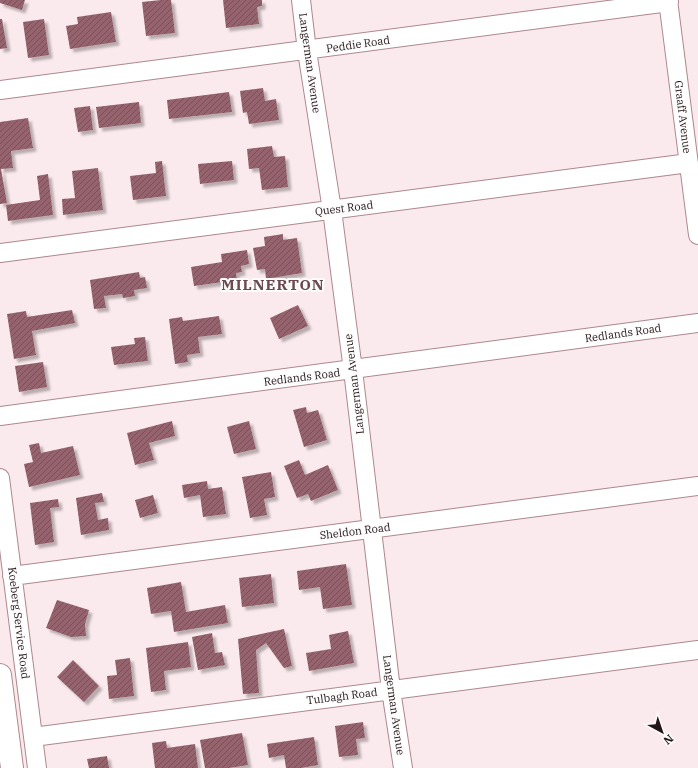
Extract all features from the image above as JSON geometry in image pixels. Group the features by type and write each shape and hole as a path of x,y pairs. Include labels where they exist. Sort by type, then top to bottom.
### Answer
{"main road":[{"path":"0,675 12,768"}],"street":[{"name":"Langerman Avenue","path":"301,0 307,51 332,210 353,370 391,690 403,768"},
{"name":"Peddie Road","path":"0,90 307,51 668,1"},
{"name":"Graaff Avenue","path":"668,1 698,235"},
{"name":"Quest Road","path":"0,253 689,163"},
{"name":"Redlands Road","path":"0,416 698,323"},
{"name":"Koeberg Service Road","path":"0,478 38,768"},
{"name":"Sheldon Road","path":"12,576 698,486"},
{"name":"Tulbagh Road","path":"33,736 698,650"}],"building":[{"path":"0,0 25,0 22,10 0,3"},
{"path":"171,0 175,33 146,36 142,2"},
{"path":"223,0 262,0 262,6 257,7 259,24 226,28"},
{"path":"111,12 116,42 70,49 66,26 78,24 77,17"},
{"path":"0,19 2,19 7,48 0,49"},
{"path":"44,19 49,55 28,58 23,22"},
{"path":"263,88 265,101 276,99 279,120 249,124 247,112 243,113 240,91"},
{"path":"229,92 232,112 169,119 167,100"},
{"path":"139,102 141,123 99,128 96,107"},
{"path":"90,106 93,130 78,132 74,108"},
{"path":"28,118 33,148 11,151 13,168 1,169 7,203 0,204 0,122"},
{"path":"272,146 274,157 285,156 288,187 262,190 259,168 249,169 247,149"},
{"path":"162,161 166,196 133,200 130,176 156,173 155,162"},
{"path":"232,161 234,180 200,184 198,164"},
{"path":"98,168 103,210 63,215 62,199 75,198 72,171"},
{"path":"48,174 53,215 8,221 6,205 40,200 37,176"},
{"path":"283,234 283,240 297,238 302,273 266,279 265,269 257,270 253,248 265,246 264,237"},
{"path":"247,250 249,264 241,266 242,272 236,273 237,280 194,286 191,267 222,262 221,254"},
{"path":"139,272 140,278 145,277 147,288 134,290 135,296 123,298 122,294 104,296 106,308 94,309 90,280"},
{"path":"298,305 308,326 279,339 270,318"},
{"path":"72,310 75,323 32,331 36,355 14,359 7,314 26,311 27,317"},
{"path":"219,316 222,334 198,337 200,353 187,355 188,362 175,364 169,319 182,317 183,321"},
{"path":"145,337 148,361 114,365 111,347 135,344 134,338"},
{"path":"43,362 47,387 19,392 15,366"},
{"path":"306,407 307,413 318,410 327,440 304,447 293,410"},
{"path":"172,421 175,436 149,443 154,460 135,465 127,433"},
{"path":"249,421 256,449 234,454 227,427"},
{"path":"39,443 41,453 73,446 80,475 29,487 24,464 33,462 29,445"},
{"path":"299,460 305,475 328,465 338,490 311,501 308,494 297,498 284,466"},
{"path":"271,472 275,497 264,499 267,515 250,518 242,477"},
{"path":"207,481 208,489 222,487 226,514 203,517 200,495 184,498 182,485"},
{"path":"102,493 104,502 95,503 98,520 108,518 109,530 81,535 76,498"},
{"path":"153,495 158,513 140,518 135,500"},
{"path":"58,499 59,507 50,508 54,542 35,545 30,503"},
{"path":"346,564 352,605 323,609 320,587 299,590 297,571"},
{"path":"271,574 274,603 242,607 239,578"},
{"path":"181,582 186,612 225,605 228,623 174,632 171,611 151,614 147,588"},
{"path":"57,600 89,610 85,624 86,636 71,637 46,628"},
{"path":"284,629 292,666 284,668 266,643 256,650 259,693 243,694 238,639"},
{"path":"348,631 354,663 309,671 306,653 331,649 329,635"},
{"path":"212,633 215,653 222,652 225,665 198,670 192,637"},
{"path":"188,642 191,667 164,671 166,690 151,692 146,648"},
{"path":"130,658 134,696 109,699 107,676 117,675 115,660"},
{"path":"73,660 99,686 84,702 57,677"},
{"path":"363,722 365,738 356,739 358,755 339,757 335,726"},
{"path":"242,733 248,765 229,768 205,768 200,740"},
{"path":"314,737 318,765 301,768 286,768 284,755 269,758 267,744"},
{"path":"166,741 167,748 195,744 198,768 155,768 152,743"},
{"path":"107,756 109,768 89,768 87,759"}],"district":[{"name":"MILNERTON","path":"273,285"}]}
